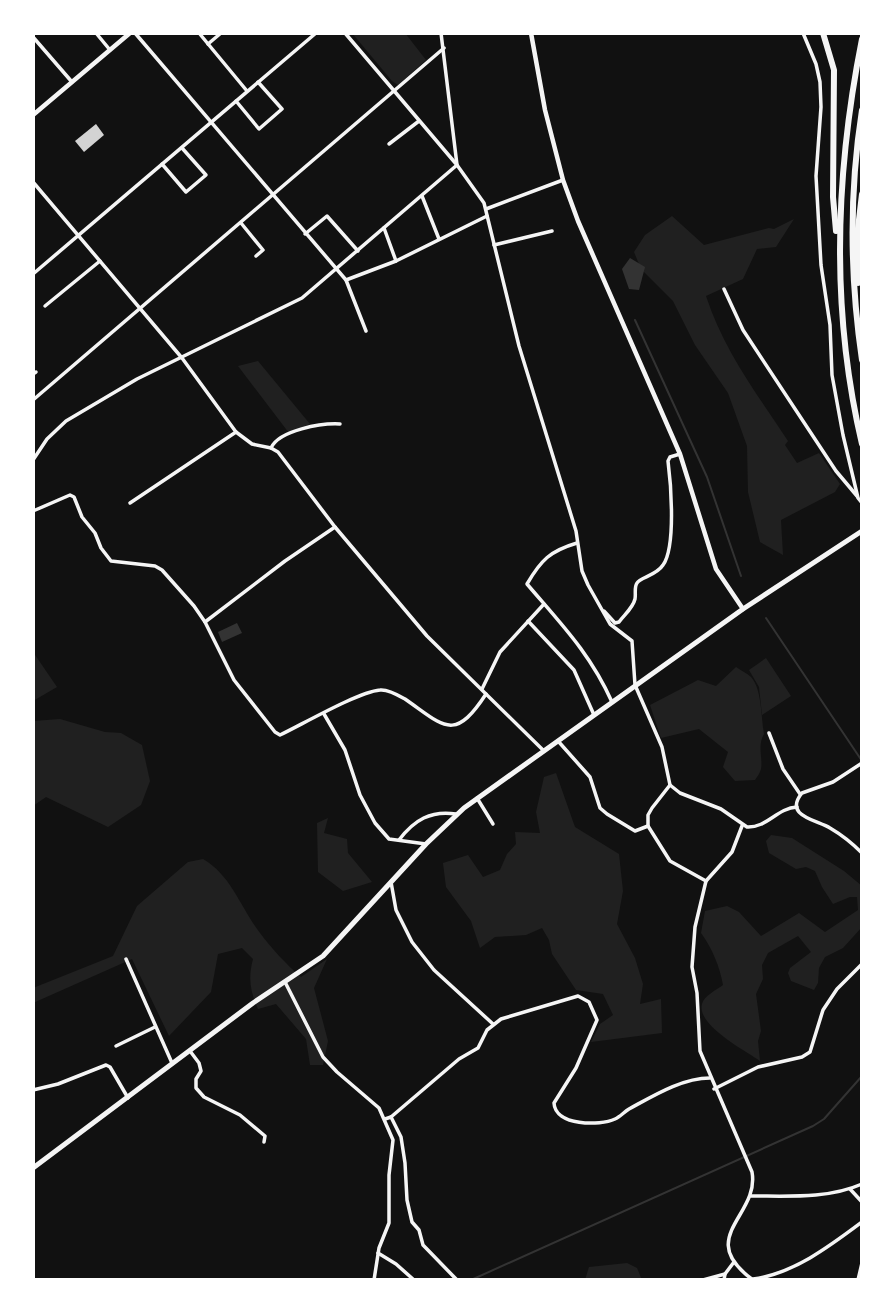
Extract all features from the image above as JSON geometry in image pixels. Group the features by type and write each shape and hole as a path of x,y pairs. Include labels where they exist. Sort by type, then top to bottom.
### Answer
{"highway":[{"path":"823,33 834,70 832,197 844,351 862,444"},
{"path":"838,264 845,132 862,39"},
{"path":"862,110 854,185 852,247 862,360"},
{"path":"860,350 858,260 862,194"}],"main road":[{"path":"33,1168 253,1003 323,956 456,814 743,609 862,531"}],"street":[{"path":"96,33 110,50"},
{"path":"33,115 130,33"},
{"path":"135,33 346,280 366,331"},
{"path":"199,33 247,92"},
{"path":"208,44 221,33"},
{"path":"33,274 316,33"},
{"path":"345,33 457,165 479,193 486,209 519,346 576,531 578,558 585,578 610,624 632,641 635,685 662,747 670,785 680,793 721,809 742,825 758,826 784,809 796,807"},
{"path":"442,33 457,165"},
{"path":"531,33 545,110 563,180 605,287 680,454 716,569 743,609"},
{"path":"803,33 820,82 816,176 818,224 835,396 858,498"},
{"path":"33,37 72,82"},
{"path":"33,400 444,48"},
{"path":"236,101 259,128 282,109 258,82"},
{"path":"389,144 419,121"},
{"path":"162,164 186,192 206,175 181,148"},
{"path":"33,460 47,439 66,421 137,379 302,298 457,165"},
{"path":"486,209 563,180"},
{"path":"33,182 182,358 236,432 252,444 278,452 335,527 427,636 544,751"},
{"path":"422,195 439,239"},
{"path":"305,234 327,216 358,251"},
{"path":"346,280 396,261 487,216"},
{"path":"241,223 263,250 256,256"},
{"path":"384,228 396,261"},
{"path":"494,245 552,231"},
{"path":"45,306 100,261"},
{"path":"824,278 830,277"},
{"path":"724,289 743,330 836,471 862,503"},
{"path":"271,448 274,442 306,427 326,423 340,424"},
{"path":"130,503 236,432"},
{"path":"600,607 615,623 619,622 635,601 636,584 639,580 654,575 666,562 672,492 668,461 670,457 680,454"},
{"path":"33,510 69,495 74,497 82,517 111,561 155,566 162,570 205,622 229,671 275,732 281,735 379,690 401,697 438,723 459,725 468,719 486,694"},
{"path":"205,622 335,527"},
{"path":"577,542 544,558 527,584 581,645 596,668 612,702"},
{"path":"482,690 500,652 544,604"},
{"path":"528,621 574,670 594,715"},
{"path":"324,714 345,750 360,795 389,839 426,844"},
{"path":"769,733 783,769 800,794"},
{"path":"558,741 590,777 596,789 597,803 607,814 635,831 648,826"},
{"path":"800,794 833,782 862,763"},
{"path":"670,785 648,815 648,826 670,861 705,881"},
{"path":"796,807 800,794"},
{"path":"477,799 493,824"},
{"path":"796,807 805,818 828,827 862,853"},
{"path":"399,840 420,818 441,812 456,814"},
{"path":"742,825 732,852 705,881 695,927 692,967 697,993 700,1051 752,1172 754,1186 729,1235 734,1262 753,1280 772,1277 830,1245 862,1222"},
{"path":"391,882 400,921 412,942 434,970 493,1024"},
{"path":"126,959 173,1065"},
{"path":"715,1089 758,1067 802,1057 810,1052 824,1010 837,989 862,964"},
{"path":"285,982 323,1057 379,1108 393,1140 389,1175 389,1223 378,1253 374,1280"},
{"path":"385,1119 391,1117 459,1059 478,1048 493,1024 506,1017 578,996 589,1002 597,1020 576,1068 554,1103 556,1111 572,1121 581,1123 614,1120 659,1093 701,1078 710,1078"},
{"path":"116,1046 155,1027"},
{"path":"190,1051 199,1063 201,1071 195,1088 204,1097 240,1115 265,1136 264,1142"},
{"path":"33,1090 58,1084 106,1065 110,1067 128,1098"},
{"path":"391,1117 401,1137 407,1200 412,1222 419,1230 423,1245 457,1280"},
{"path":"751,1196 825,1194 862,1184"},
{"path":"850,1189 862,1202"},
{"path":"378,1253 414,1280"},
{"path":"703,1280 724,1274 734,1262"},
{"path":"858,1280 862,1263"},
{"path":"724,1274 724,1280"}],"shaded area":[{"path":"352,33 405,33 426,60 398,85"},
{"path":"672,216 704,245 774,229 794,219 776,247 757,249 743,279 706,296 732,354 788,441 785,445 797,463 819,453 840,484 835,492 781,520 783,555 760,542 748,492 747,446 728,393 695,345 673,301 641,269 634,252 645,235"},
{"path":"630,258 645,267 639,290 629,289 622,269"},
{"path":"258,361 310,424 289,433 238,366"},
{"path":"237,623 242,633 222,642 218,632"},
{"path":"33,652 57,687 33,701"},
{"path":"766,658 791,696 762,715 759,687 749,670"},
{"path":"736,667 755,682 760,704 764,734 761,743 761,769 755,780 735,781 723,767 728,752 699,729 661,738 650,705 698,680 716,686"},
{"path":"60,719 105,732 121,733 142,745 150,781 141,805 108,827 46,797 33,806 33,721"},
{"path":"556,773 575,827 619,854 623,891 617,924 635,958 643,984 640,1004 661,999 662,1033 591,1042 600,1024 613,1015 603,994 576,990 552,954 549,940 542,928 526,935 495,937 480,948 471,921 446,887 443,863 468,855 483,877 500,870 507,854 516,844 515,832 540,833 536,812 544,777"},
{"path":"328,818 324,833 347,839 348,853 372,882 343,891 318,872 317,823"},
{"path":"771,835 792,838 844,871 862,886 862,927 843,948 825,957 819,968 818,983 814,990 791,981 788,973 790,968 811,952 798,936 768,953 762,965 763,979 756,994 761,1031 758,1041 760,1061 714,1029 702,1012 705,998 723,985 715,958 701,933 705,911 727,906 739,912 761,936 799,913 825,932 858,910 857,897 833,904 815,871 806,867 796,869 769,853 766,841"},
{"path":"203,859 229,883 265,939 301,977 327,959 314,988 328,1041 323,1065 310,1065 306,1039 276,1004 258,1009 251,984 253,959 242,948 218,954 211,992 169,1036 132,959 33,1003 33,988 113,956 137,906 188,862"},
{"path":"627,1263 637,1268 642,1280 585,1280 589,1267"}],"building":[{"path":"96,124 104,135 84,152 75,141"}],"waterway":[{"path":"635,320 707,477 741,576"},
{"path":"766,618 862,761"},
{"path":"471,1280 813,1126 824,1119 862,1076"}]}
